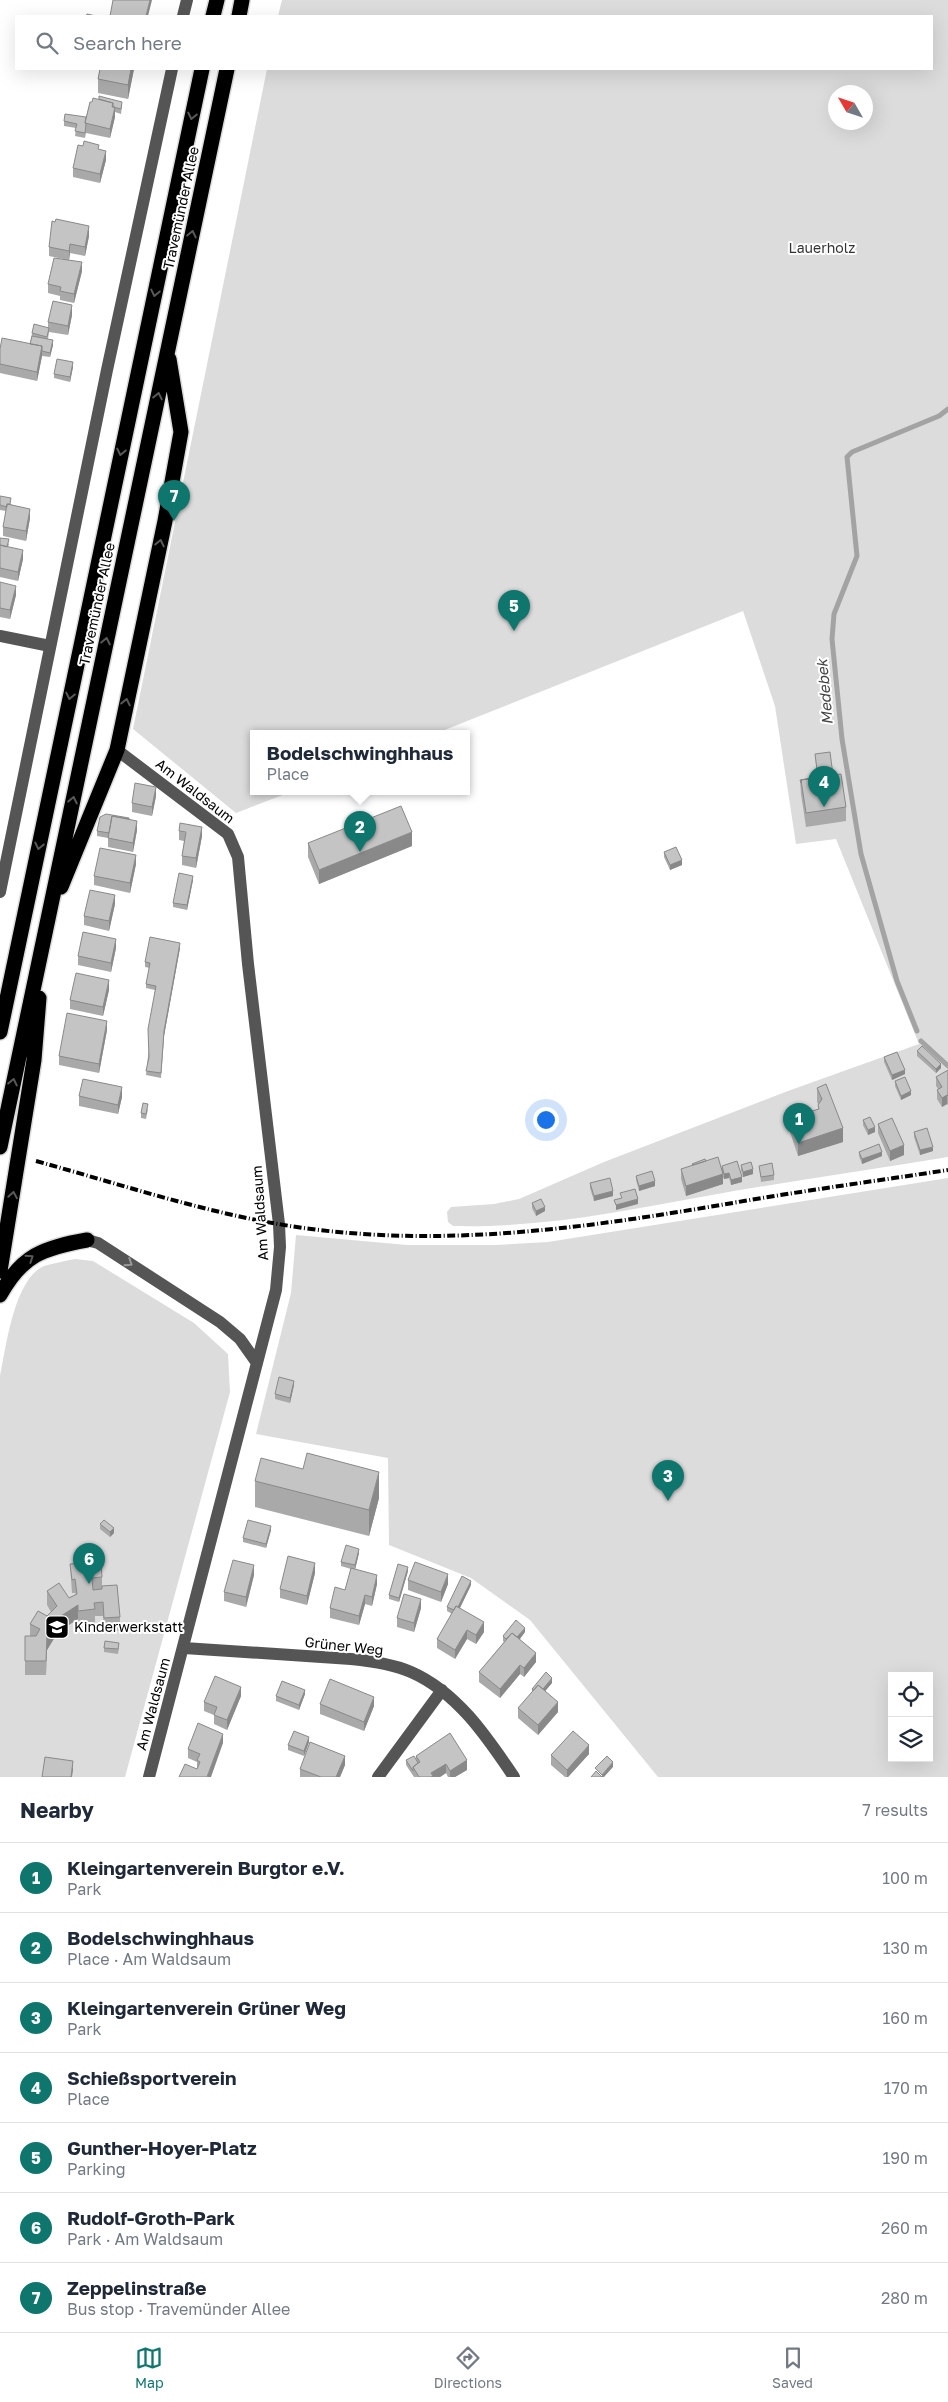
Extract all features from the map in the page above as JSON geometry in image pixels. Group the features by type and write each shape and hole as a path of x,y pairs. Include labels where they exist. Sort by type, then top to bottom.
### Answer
{"highway":[{"path":"214,15 217,0"},
{"path":"238,15 242,0"},
{"name":"Travemünder Allee","path":"0,1032 202,70"},
{"name":"Travemünder Allee","path":"0,1147 227,70"},
{"path":"0,1271 34,1060 45,929 117,750 181,432 168,350"},
{"path":"0,1295 10,1276 32,1255 66,1244 87,1240"}],"street":[{"path":"183,15 187,0"},
{"path":"0,892 172,70"},
{"path":"0,636 50,646"},
{"name":"Am Waldsaum","path":"117,750 228,834 238,857 248,964 268,1126 280,1247 276,1290 149,1777"},
{"path":"87,1240 98,1242 211,1315 240,1339 257,1363"},
{"name":"Grüner Weg","path":"184,1648 378,1662 411,1672 442,1690 473,1721 514,1777"},
{"path":"378,1777 442,1690"}],"green space":[{"name":"Lauerholz","path":"282,0 948,0 948,1157 583,1217 487,1226 453,1226 448,1222 447,1212 451,1207 494,1204 519,1199 604,1162 788,1091 919,1044 836,839 796,844 775,706 743,611 445,730 250,730 250,795 283,795 236,813 133,729 267,70 933,70 933,15 278,15"},
{"path":"948,1178 948,1777 658,1777 530,1620 471,1578 389,1545 388,1458 256,1434 291,1293 296,1235 407,1245 496,1245 548,1242"},
{"path":"75,1259 93,1261 194,1323 228,1354 230,1392 125,1777 0,1777 0,1376 13,1315 25,1285 34,1273 44,1266"}],"building":[{"path":"113,0 150,0 146,15 110,15"},
{"path":"100,70 131,70 128,85 98,79"},
{"path":"99,96 122,102 121,109 113,107 113,103 99,99"},
{"path":"93,98 113,103 112,107 115,107 110,129 85,123 90,102 92,102"},
{"path":"65,114 86,117 85,133 75,131 77,124 64,121"},
{"path":"84,141 99,145 98,149 106,151 100,174 73,168 78,145 83,146"},
{"path":"56,219 89,226 85,247 70,244 69,251 49,247 52,221 55,222"},
{"path":"54,258 82,262 74,294 60,291 61,287 48,284"},
{"path":"53,301 72,305 68,326 48,322"},
{"path":"34,324 49,328 47,337 32,333"},
{"path":"32,336 53,340 50,353 42,351 42,346 30,344"},
{"path":"2,338 42,346 37,372 0,364"},
{"path":"57,359 73,362 70,377 54,374"},
{"path":"0,496 11,498 10,504 7,504 7,507 0,505"},
{"path":"7,504 30,509 26,531 3,527"},
{"path":"0,538 9,539 7,547 0,545"},
{"path":"0,545 23,550 18,572 0,568"},
{"path":"0,582 16,586 10,610 0,608"},
{"path":"830,752 833,775 801,780 801,783 800,780 818,777 815,754"},
{"path":"841,774 846,807 806,813 801,780"},
{"path":"135,783 156,787 152,807 132,803"},
{"path":"401,806 412,832 319,870 308,843"},
{"path":"106,814 129,819 112,816 109,833 97,831 100,817"},
{"path":"112,816 137,821 133,843 108,838"},
{"path":"180,823 202,827 196,858 182,856 186,832 179,831"},
{"path":"676,847 682,860 670,865 664,852"},
{"path":"100,848 136,855 130,883 94,876"},
{"path":"179,873 193,876 187,905 173,903"},
{"path":"90,890 115,895 109,921 84,916"},
{"path":"83,932 116,939 111,963 78,956"},
{"path":"150,937 180,943 164,1031 161,1073 146,1071 149,1057 148,1029 156,986 146,984 150,963 145,962"},
{"path":"76,973 109,980 103,1007 70,1000"},
{"path":"67,1013 107,1021 99,1064 59,1056"},
{"path":"922,1046 941,1064 936,1069 917,1051"},
{"path":"897,1052 905,1070 892,1075 884,1057"},
{"path":"948,1070 948,1096 942,1098 937,1090 942,1087 936,1077"},
{"path":"905,1077 911,1091 901,1096 895,1081"},
{"path":"83,1079 122,1087 118,1105 79,1096"},
{"path":"826,1084 843,1128 798,1143 790,1118 819,1109 818,1105 822,1099 817,1088"},
{"path":"143,1103 148,1104 146,1114 141,1113"},
{"path":"870,1117 875,1127 868,1130 863,1120"},
{"path":"892,1118 904,1145 890,1151 878,1124"},
{"path":"927,1128 933,1147 920,1150 914,1132"},
{"path":"879,1144 882,1152 862,1159 859,1152"},
{"path":"718,1157 723,1174 686,1186 681,1169"},
{"path":"705,1159 706,1161 692,1164"},
{"path":"737,1161 742,1177 731,1180 729,1173 724,1174 722,1166"},
{"path":"751,1162 753,1169 743,1172 741,1165"},
{"path":"772,1163 774,1175 761,1177 759,1166"},
{"path":"652,1171 655,1181 639,1186 636,1176"},
{"path":"610,1178 613,1191 594,1196 590,1183"},
{"path":"635,1189 638,1199 616,1205 614,1200 622,1198 620,1193"},
{"path":"541,1199 545,1207 536,1211 532,1203"},
{"path":"279,1377 294,1381 290,1398 275,1394"},
{"path":"307,1453 379,1472 369,1510 255,1481 261,1458 303,1469"},
{"path":"104,1520 114,1528 110,1532 100,1524"},
{"path":"248,1520 271,1526 266,1544 243,1538"},
{"path":"346,1545 359,1549 355,1565 341,1562"},
{"path":"288,1556 315,1563 307,1596 280,1589"},
{"path":"233,1560 254,1565 246,1597 224,1592"},
{"path":"101,1562 102,1577 92,1578 93,1590 102,1589 102,1586 117,1585 120,1617 104,1618 103,1602 94,1603 95,1609 78,1611 78,1605 58,1618 47,1636 46,1661 25,1661 25,1636 36,1636 40,1629 30,1624 38,1611 47,1616 57,1606 47,1591 59,1583 69,1598 77,1594 75,1579 72,1580 70,1564"},
{"path":"415,1562 448,1574 441,1592 408,1580"},
{"path":"398,1564 408,1567 399,1598 389,1595"},
{"path":"351,1568 377,1575 372,1597 365,1595 359,1616 330,1608 335,1587 345,1590"},
{"path":"462,1576 471,1581 458,1607 456,1606 454,1610 447,1607"},
{"path":"404,1594 421,1599 414,1623 397,1618"},
{"path":"456,1606 484,1622 476,1635 467,1630 455,1650 437,1639"},
{"path":"516,1620 525,1628 517,1637 512,1633 506,1639 503,1636"},
{"path":"512,1633 536,1653 524,1668 520,1665 500,1689 479,1672"},
{"path":"105,1641 119,1643 118,1649 104,1648"},
{"path":"546,1672 552,1678 543,1689 538,1685 534,1690 532,1689"},
{"path":"215,1676 241,1687 227,1720 214,1715 217,1707 204,1702"},
{"path":"330,1679 374,1697 364,1722 320,1704"},
{"path":"282,1681 305,1690 299,1705 276,1696"},
{"path":"538,1685 558,1702 538,1725 518,1708"},
{"path":"198,1723 223,1734 207,1777 179,1777 185,1764 197,1769 200,1762 197,1760 200,1754 188,1749"},
{"path":"294,1731 309,1737 304,1751 288,1745"},
{"path":"573,1731 589,1745 567,1770 551,1755"},
{"path":"450,1733 467,1760 450,1771 446,1764 431,1773 433,1776 431,1777 419,1777 413,1767 420,1762 416,1756"},
{"path":"310,1742 345,1756 336,1777 321,1777 300,1769"},
{"path":"414,1756 418,1763 413,1767 413,1771 406,1760"},
{"path":"607,1756 613,1762 602,1775 595,1768"},
{"path":"45,1757 73,1761 71,1777 42,1777"},
{"path":"596,1771 602,1777 591,1777"}],"waterway":[{"name":"Medebek","path":"917,1031 897,981 861,854 842,739 832,639 834,614 857,556 847,457 852,452 939,416 948,409"},
{"name":"Medebek","path":"921,1041 948,1066"}],"railway":[{"path":"36,1161 172,1200 276,1224 367,1234 422,1236 477,1235 586,1225 948,1170"}],"place":[{"name":"Zeppelinstraße","path":"174,521"},
{"name":"Gunther-Hoyer-Platz","path":"514,631"},
{"name":"Schießsportverein","path":"824,807"},
{"name":"Bodelschwinghhaus","path":"360,852"},
{"name":"Kleingartenverein Burgtor e.V.","path":"799,1144"},
{"name":"Kleingartenverein Grüner Weg","path":"668,1501"},
{"name":"Rudolf-Groth-Park","path":"89,1584"},
{"name":"Kinderwerkstatt","path":"57,1627"}]}
